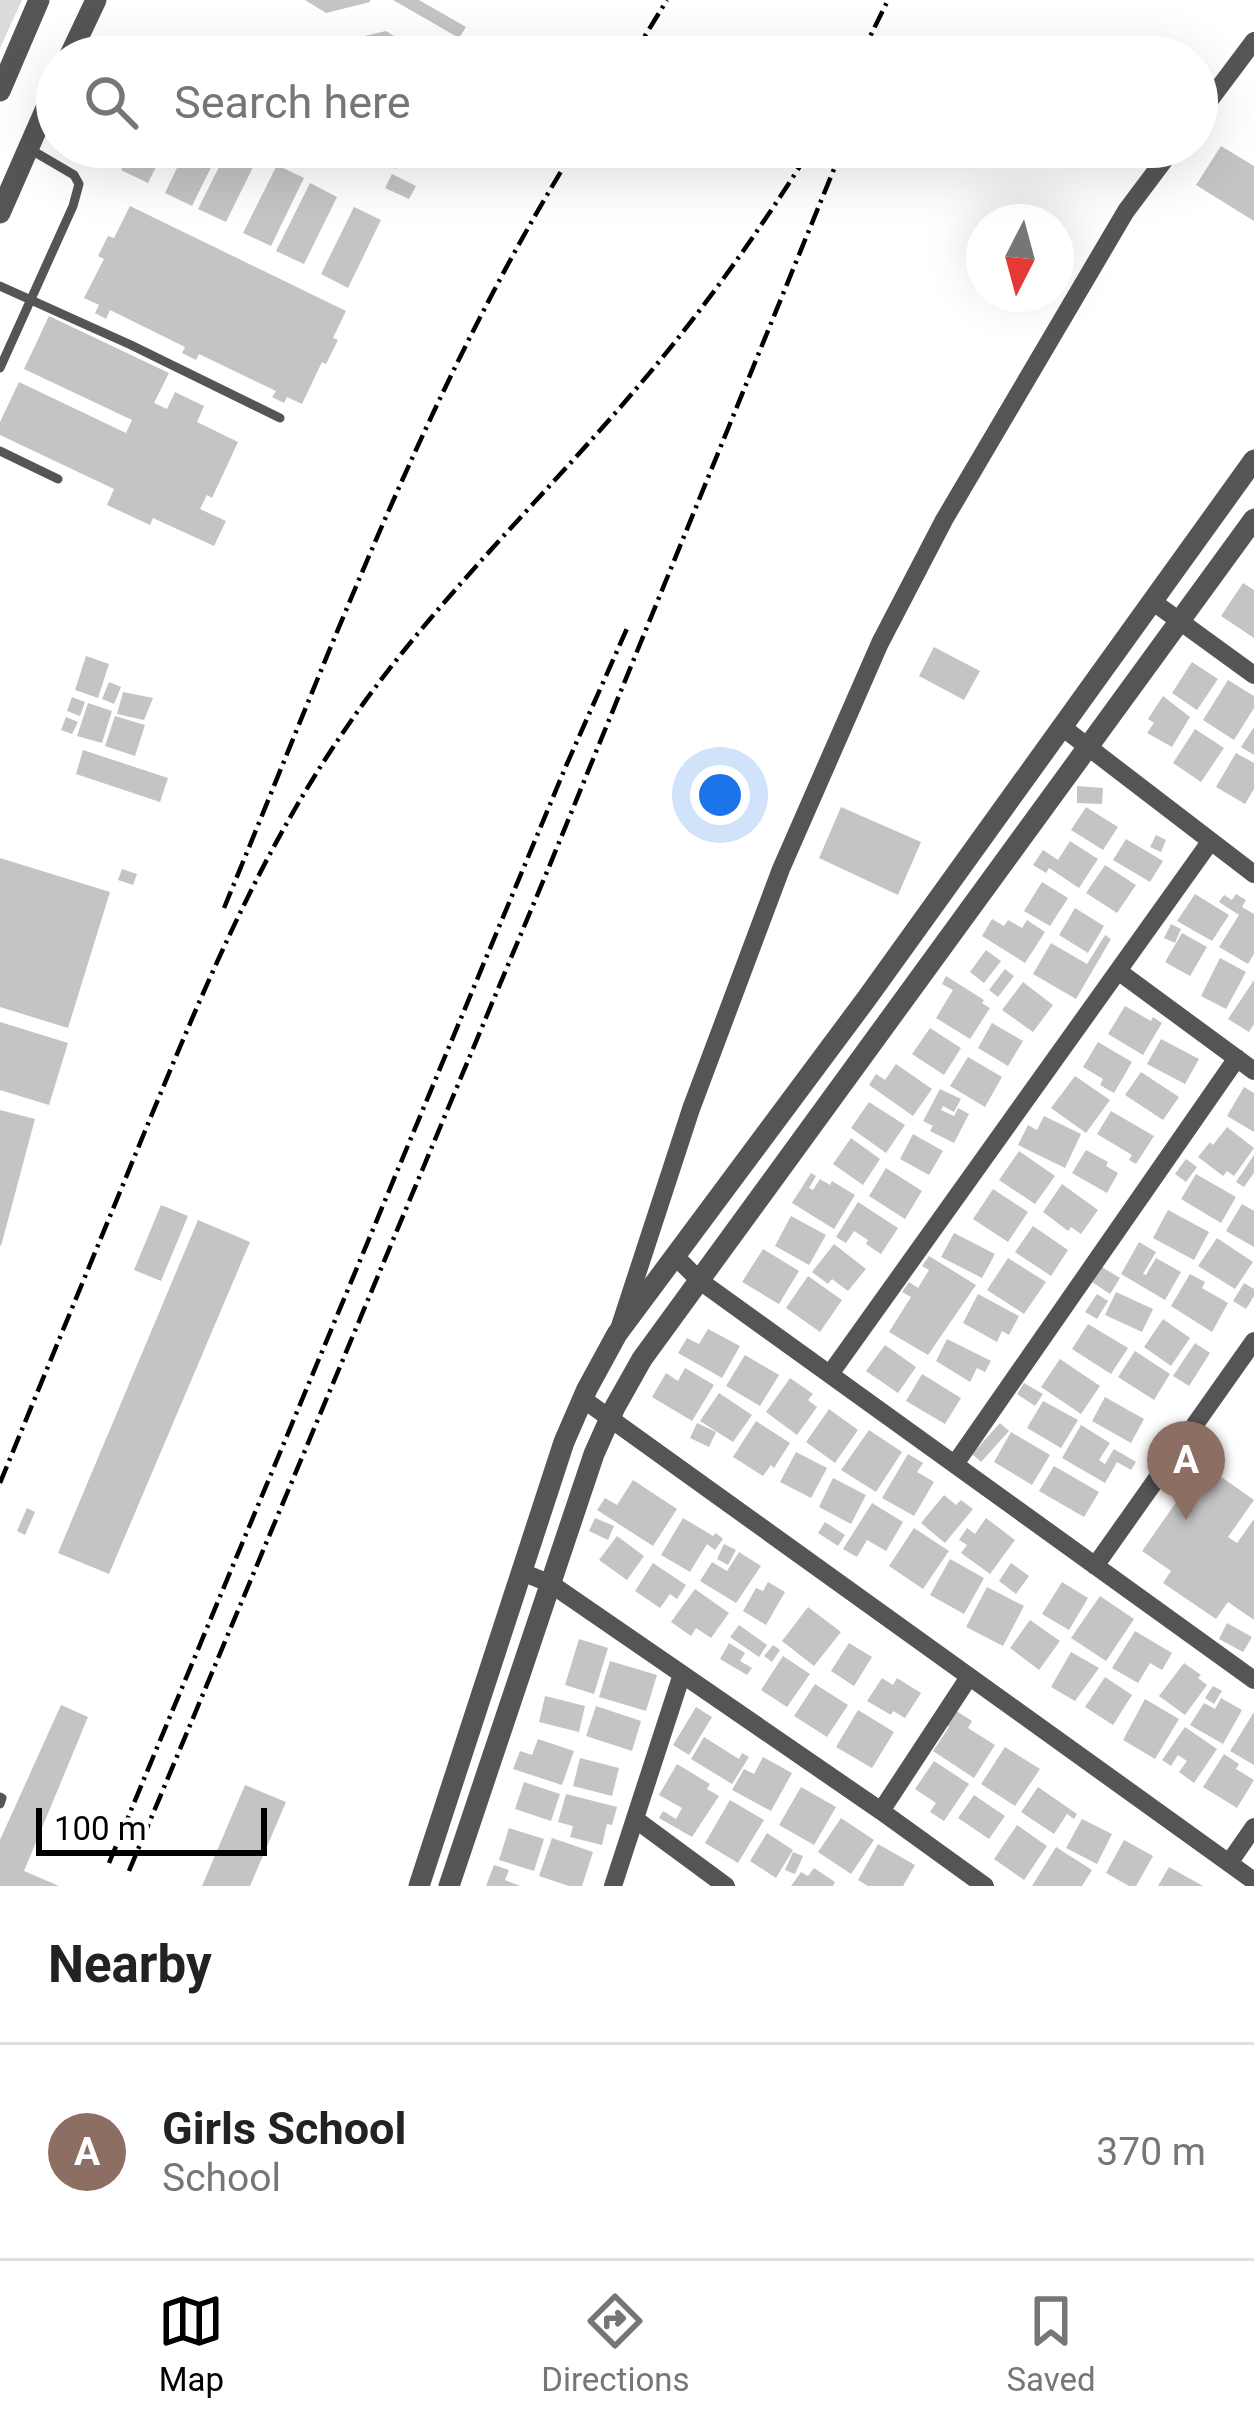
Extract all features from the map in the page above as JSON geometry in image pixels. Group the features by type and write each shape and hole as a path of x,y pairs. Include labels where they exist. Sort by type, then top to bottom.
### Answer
{"street":[{"path":"0,91 39,0"},
{"path":"79,36 96,0"},
{"path":"1218,92 1250,55"},
{"path":"0,213 36,130"},
{"path":"617,1334 691,1109 781,869 880,643 944,520 1126,211 1158,168"},
{"path":"418,1886 564,1442 617,1334 867,998 1254,460"},
{"path":"449,1886 594,1454 642,1359 1254,519"},
{"path":"1153,602 1254,675"},
{"path":"1062,727 1254,874"},
{"path":"830,1374 1210,842"},
{"path":"1118,971 1254,1071"},
{"path":"955,1464 1237,1058"},
{"path":"675,1256 700,1280 1254,1680"},
{"path":"1095,1566 1254,1341"},
{"path":"583,1399 1254,1881"},
{"path":"522,1571 551,1584 985,1886"},
{"path":"613,1886 682,1674"},
{"path":"881,1811 968,1677"},
{"path":"635,1819 726,1886"},
{"path":"1229,1863 1254,1828"}],"lane":[{"path":"28,148 36,153"},
{"path":"0,368 73,206 79,184 62,168"},
{"path":"0,286 280,418"},
{"path":"0,452 58,479"}],"shaded area":[{"path":"0,0 22,0 0,48"}],"building":[{"path":"305,0 370,0 370,2 326,13"},
{"path":"393,0 419,0 466,27 456,36"},
{"path":"1221,146 1254,166 1254,221 1196,185 1207,168 1218,168"},
{"path":"122,168 156,168 148,183"},
{"path":"177,168 211,168 192,206 165,193"},
{"path":"218,168 253,168 226,222 198,209"},
{"path":"276,168 304,178 271,246 243,233"},
{"path":"392,174 416,186 409,199 385,188"},
{"path":"310,183 337,197 304,264 276,251"},
{"path":"130,206 346,311 333,338 338,340 302,404 287,397 284,403 272,397 276,391 199,354 196,360 182,353 185,347 110,310 106,319 95,313 99,305 84,298 104,259 98,256 108,236 114,238"},
{"path":"354,207 381,220 348,288 321,274"},
{"path":"49,316 169,373 154,403 167,409 175,392 204,406 197,422 238,442 212,498 207,495 200,509 226,521 214,546 153,518 150,525 107,505 114,489 0,435 0,422 19,382 126,433 132,420 24,369"},
{"path":"1243,583 1254,590 1254,638 1221,616"},
{"path":"934,647 980,671 964,700 919,676"},
{"path":"86,656 109,664 98,698 75,690"},
{"path":"1192,662 1218,679 1197,710 1172,693"},
{"path":"1228,680 1254,696 1254,708 1234,740 1203,720"},
{"path":"109,682 121,687 114,704 102,699"},
{"path":"123,692 153,698 144,720 117,714"},
{"path":"1163,696 1190,717 1172,747 1147,733 1154,723 1148,719"},
{"path":"72,697 85,702 80,716 67,711"},
{"path":"88,703 112,711 102,743 77,736"},
{"path":"115,716 145,725 135,756 105,746"},
{"path":"66,717 78,722 72,734 61,730"},
{"path":"1254,727 1254,755 1241,747"},
{"path":"1195,729 1224,748 1201,782 1173,763"},
{"path":"83,750 168,778 160,802 76,774"},
{"path":"1236,753 1254,763 1254,789 1245,804 1216,787"},
{"path":"1077,786 1103,788 1102,804 1077,803"},
{"path":"841,807 921,842 898,895 819,858"},
{"path":"1086,807 1118,827 1103,850 1071,830"},
{"path":"1156,835 1166,840 1161,852 1150,847"},
{"path":"1126,839 1163,861 1150,882 1113,860"},
{"path":"1070,841 1098,859 1079,888 1049,868 1046,873 1033,865 1043,850 1058,860"},
{"path":"0,858 110,892 68,1028 0,1007"},
{"path":"1105,865 1136,885 1117,913 1086,893"},
{"path":"122,869 137,874 133,885 118,880"},
{"path":"1042,882 1068,898 1050,926 1024,911"},
{"path":"1195,894 1229,915 1212,941 1177,921"},
{"path":"1236,894 1246,900 1242,907 1254,914 1254,954 1248,964 1219,947 1239,915 1219,902 1224,895 1232,900"},
{"path":"1075,908 1104,926 1088,953 1059,935"},
{"path":"992,919 1004,926 1008,920 1022,928 1027,920 1045,932 1025,963 982,936"},
{"path":"1171,924 1181,929 1175,943 1164,938"},
{"path":"1182,933 1207,947 1190,976 1165,962"},
{"path":"1105,935 1111,939 1076,999 1033,974 1051,943 1087,964"},
{"path":"986,950 1001,961 984,983 970,972"},
{"path":"1220,958 1246,972 1226,1009 1201,996"},
{"path":"1005,969 1014,976 998,997 989,990"},
{"path":"946,976 990,1008 970,1039 936,1018 953,990 942,984"},
{"path":"1254,980 1254,1024 1249,1032 1228,1019"},
{"path":"1023,982 1053,1005 1033,1032 1002,1010"},
{"path":"1125,1006 1162,1023 1143,1055 1108,1034"},
{"path":"0,1022 68,1043 49,1105 0,1090"},
{"path":"992,1023 1023,1041 1008,1066 978,1048"},
{"path":"930,1028 961,1048 944,1075 912,1054"},
{"path":"1161,1039 1199,1059 1185,1084 1147,1064"},
{"path":"1098,1042 1132,1062 1114,1093 1100,1085 1103,1079 1083,1067"},
{"path":"968,1057 1002,1077 985,1107 950,1086"},
{"path":"896,1064 932,1089 913,1116 869,1085 876,1074 885,1080"},
{"path":"1141,1072 1179,1097 1163,1120 1125,1095"},
{"path":"1075,1076 1110,1100 1086,1133 1051,1108"},
{"path":"1244,1087 1254,1093 1254,1132 1227,1116"},
{"path":"940,1089 961,1099 954,1112 943,1106 941,1110 954,1116 958,1108 969,1114 954,1143 930,1131 933,1126 923,1121"},
{"path":"869,1102 905,1125 886,1153 851,1128"},
{"path":"0,1110 35,1119 1,1246 0,1245"},
{"path":"1111,1111 1154,1136 1136,1164 1129,1160 1132,1155 1097,1134"},
{"path":"1044,1116 1081,1134 1065,1168 1018,1145 1028,1125 1037,1130"},
{"path":"1227,1127 1254,1148 1234,1176 1227,1171 1223,1176 1198,1157"},
{"path":"913,1134 943,1151 929,1175 900,1159"},
{"path":"851,1138 880,1159 863,1185 833,1164"},
{"path":"1086,1150 1118,1173 1107,1193 1072,1173"},
{"path":"1019,1151 1055,1176 1035,1204 999,1180"},
{"path":"1254,1155 1254,1173 1244,1187 1236,1182"},
{"path":"1186,1159 1197,1167 1186,1182 1175,1174"},
{"path":"886,1168 922,1191 905,1219 869,1196"},
{"path":"811,1173 816,1176 809,1188 813,1190 820,1179 855,1195 834,1229 792,1203"},
{"path":"1196,1174 1236,1197 1221,1223 1181,1199"},
{"path":"1062,1184 1098,1210 1081,1234 1071,1227 1068,1231 1043,1212"},
{"path":"993,1189 1028,1212 1008,1242 973,1219"},
{"path":"858,1202 898,1228 881,1254 854,1231 846,1243 836,1237"},
{"path":"1242,1204 1254,1211 1254,1247 1226,1231"},
{"path":"161,1205 188,1216 161,1281 134,1270"},
{"path":"1168,1210 1209,1232 1194,1260 1153,1238"},
{"path":"791,1216 826,1235 809,1265 775,1246"},
{"path":"198,1220 250,1242 109,1574 58,1553"},
{"path":"1033,1226 1068,1250 1051,1276 1015,1252"},
{"path":"954,1233 995,1254 982,1278 941,1257"},
{"path":"1217,1238 1253,1262 1235,1289 1198,1266"},
{"path":"1139,1242 1156,1252 1143,1274 1156,1258 1181,1272 1165,1300 1121,1274"},
{"path":"834,1244 866,1269 848,1291 812,1272"},
{"path":"763,1249 799,1271 779,1304 742,1282"},
{"path":"929,1256 976,1285 928,1355 889,1332 911,1297 902,1292 909,1282 918,1288 929,1270 922,1266"},
{"path":"1008,1258 1046,1282 1024,1314 987,1290"},
{"path":"1102,1267 1120,1278 1110,1294 1092,1282"},
{"path":"1190,1274 1205,1282 1202,1288 1228,1303 1212,1332 1171,1306"},
{"path":"808,1276 842,1300 820,1332 786,1308"},
{"path":"1244,1283 1254,1289 1246,1309 1233,1301"},
{"path":"1116,1292 1153,1309 1142,1332 1105,1315"},
{"path":"978,1294 1019,1316 1009,1335 1002,1331 997,1342 963,1323"},
{"path":"1097,1294 1108,1301 1097,1319 1085,1312"},
{"path":"1163,1319 1190,1338 1171,1366 1144,1347"},
{"path":"1088,1324 1128,1348 1111,1374 1072,1349"},
{"path":"708,1329 740,1346 722,1378 678,1353 687,1338 699,1344"},
{"path":"947,1339 991,1361 985,1372 977,1368 970,1382 936,1361"},
{"path":"1195,1343 1210,1353 1189,1386 1173,1376"},
{"path":"885,1345 916,1367 898,1393 866,1371"},
{"path":"1135,1351 1170,1374 1154,1400 1118,1377"},
{"path":"745,1355 779,1375 760,1406 726,1386"},
{"path":"1060,1359 1100,1386 1081,1414 1041,1387"},
{"path":"685,1368 714,1385 692,1421 652,1397 666,1373 678,1381"},
{"path":"922,1374 961,1398 945,1424 906,1401"},
{"path":"790,1378 813,1394 808,1400 817,1407 797,1435 766,1412"},
{"path":"1024,1383 1043,1394 1035,1406 1017,1394"},
{"path":"719,1393 752,1415 733,1442 700,1421"},
{"path":"1105,1397 1144,1419 1131,1443 1092,1421"},
{"path":"1043,1401 1078,1420 1061,1448 1027,1428"},
{"path":"829,1409 858,1430 835,1463 806,1442"},
{"path":"756,1421 790,1443 763,1476 733,1457"},
{"path":"697,1423 716,1432 709,1447 690,1438"},
{"path":"1000,1423 1009,1431 981,1462 972,1454"},
{"path":"1081,1425 1110,1443 1099,1460 1105,1464 1114,1449 1136,1462 1131,1470 1117,1462 1105,1483 1062,1458"},
{"path":"869,1430 902,1452 876,1492 841,1470"},
{"path":"1011,1432 1050,1455 1032,1485 994,1462"},
{"path":"796,1452 827,1468 811,1498 780,1482"},
{"path":"908,1454 923,1463 917,1472 934,1482 914,1516 882,1498"},
{"path":"1203,1464 1254,1500 1228,1537 1237,1543 1254,1519 1254,1620 1228,1602 1216,1619 1163,1583 1171,1571 1142,1551"},
{"path":"1054,1466 1099,1492 1084,1517 1039,1491"},
{"path":"833,1478 866,1495 851,1524 819,1507"},
{"path":"633,1480 677,1509 653,1546 597,1510 605,1498 617,1505"},
{"path":"944,1495 956,1505 961,1500 973,1509 945,1543 921,1523"},
{"path":"872,1503 903,1522 886,1551 867,1540 857,1557 843,1549"},
{"path":"27,1508 35,1512 25,1535 17,1531"},
{"path":"595,1518 614,1526 608,1540 589,1531"},
{"path":"683,1518 723,1539 715,1550 707,1544 690,1572 661,1555"},
{"path":"986,1518 1015,1540 990,1574 961,1553 967,1545 959,1540 967,1528 975,1534"},
{"path":"825,1522 845,1535 838,1546 818,1533"},
{"path":"914,1528 949,1551 923,1589 889,1566"},
{"path":"617,1536 644,1556 627,1580 599,1560"},
{"path":"724,1544 736,1550 728,1565 717,1559"},
{"path":"739,1552 761,1566 736,1603 700,1581 712,1562 727,1571"},
{"path":"950,1559 984,1578 964,1614 930,1595"},
{"path":"653,1563 686,1585 677,1599 670,1594 660,1608 635,1591"},
{"path":"1011,1563 1029,1576 1016,1594 999,1581"},
{"path":"768,1582 785,1592 766,1625 743,1611 756,1588 763,1591"},
{"path":"1062,1582 1088,1598 1069,1630 1042,1614"},
{"path":"987,1587 1024,1606 1003,1646 966,1627"},
{"path":"695,1589 729,1613 711,1638 696,1628 691,1636 671,1622"},
{"path":"1100,1596 1134,1619 1106,1661 1071,1638"},
{"path":"808,1607 841,1632 814,1666 782,1641"},
{"path":"1030,1620 1060,1641 1039,1670 1010,1648"},
{"path":"1227,1623 1252,1637 1243,1652 1219,1639"},
{"path":"739,1625 767,1645 759,1657 730,1637"},
{"path":"1135,1631 1172,1653 1162,1670 1150,1663 1138,1683 1112,1668"},
{"path":"579,1639 608,1648 594,1694 565,1685"},
{"path":"729,1643 745,1653 740,1661 752,1668 747,1675 720,1659"},
{"path":"849,1643 872,1657 854,1686 831,1671"},
{"path":"773,1645 780,1650 772,1662 764,1656"},
{"path":"1071,1652 1099,1668 1075,1701 1051,1687"},
{"path":"783,1656 810,1674 787,1707 761,1690"},
{"path":"610,1661 657,1675 646,1711 599,1697"},
{"path":"1184,1663 1207,1685 1185,1715 1159,1696"},
{"path":"1105,1677 1132,1695 1113,1725 1085,1707"},
{"path":"882,1678 893,1685 897,1678 921,1693 905,1718 867,1701"},
{"path":"815,1684 848,1705 827,1737 794,1716"},
{"path":"1213,1686 1222,1691 1214,1704 1205,1698"},
{"path":"545,1696 585,1706 579,1732 539,1722"},
{"path":"1221,1698 1242,1710 1223,1744 1190,1725 1204,1703 1215,1709"},
{"path":"1145,1699 1179,1719 1155,1759 1123,1740"},
{"path":"61,1705 88,1717 24,1871 59,1886 0,1886 0,1840"},
{"path":"596,1706 641,1721 632,1751 586,1736"},
{"path":"696,1707 712,1717 689,1755 673,1745"},
{"path":"858,1710 894,1732 872,1768 836,1747"},
{"path":"955,1710 972,1721 968,1728 995,1745 974,1778 933,1751"},
{"path":"1254,1712 1254,1765 1230,1751"},
{"path":"1185,1727 1217,1749 1194,1783 1179,1772 1187,1761 1178,1755 1171,1766 1162,1760"},
{"path":"704,1737 739,1759 742,1753 749,1757 732,1784 691,1759"},
{"path":"538,1739 574,1751 562,1785 513,1769 520,1751 532,1755"},
{"path":"1005,1747 1040,1769 1015,1806 981,1784"},
{"path":"1224,1754 1254,1780 1237,1808 1203,1787"},
{"path":"763,1757 792,1773 771,1811 732,1790 744,1769 754,1774"},
{"path":"580,1758 619,1768 612,1796 573,1786"},
{"path":"934,1761 969,1784 944,1821 930,1812 936,1803 915,1789"},
{"path":"677,1764 710,1784 707,1789 719,1796 692,1837 659,1818 663,1811 676,1819 682,1808 659,1795"},
{"path":"524,1782 560,1794 551,1821 515,1809"},
{"path":"245,1785 286,1802 250,1886 202,1886"},
{"path":"801,1787 836,1807 814,1845 779,1825"},
{"path":"1038,1787 1077,1814 1074,1819 1067,1814 1054,1834 1021,1812"},
{"path":"566,1794 617,1807 602,1845 570,1837 573,1826 558,1822"},
{"path":"974,1795 1005,1816 989,1839 958,1818"},
{"path":"730,1800 764,1820 738,1863 705,1843"},
{"path":"841,1818 874,1840 851,1874 818,1852"},
{"path":"1082,1819 1112,1834 1097,1864 1066,1848"},
{"path":"1017,1825 1047,1846 1024,1880 994,1859"},
{"path":"509,1828 544,1839 534,1871 499,1860"},
{"path":"767,1833 793,1850 776,1878 750,1861"},
{"path":"552,1838 593,1852 582,1886 539,1876"},
{"path":"1124,1840 1153,1856 1136,1886 1106,1873"},
{"path":"878,1844 915,1865 903,1886 868,1886 858,1880"},
{"path":"1056,1847 1092,1870 1082,1886 1032,1886"},
{"path":"793,1852 803,1856 795,1874 785,1870"},
{"path":"494,1865 509,1870 505,1880 520,1886 486,1886"},
{"path":"1169,1867 1203,1886 1158,1886"},
{"path":"814,1868 835,1882 833,1886 791,1886 801,1872 808,1876"}],"railway":[{"path":"645,36 667,0"},
{"path":"870,36 888,0"},
{"path":"224,908 428,424 523,237 564,168"},
{"path":"0,1483 210,977 312,781 410,643 684,331 798,168"},
{"path":"129,1871 549,867 834,168"},
{"path":"109,1863 629,624"}],"place":[{"name":"Girls School","path":"1186,1520"}]}
